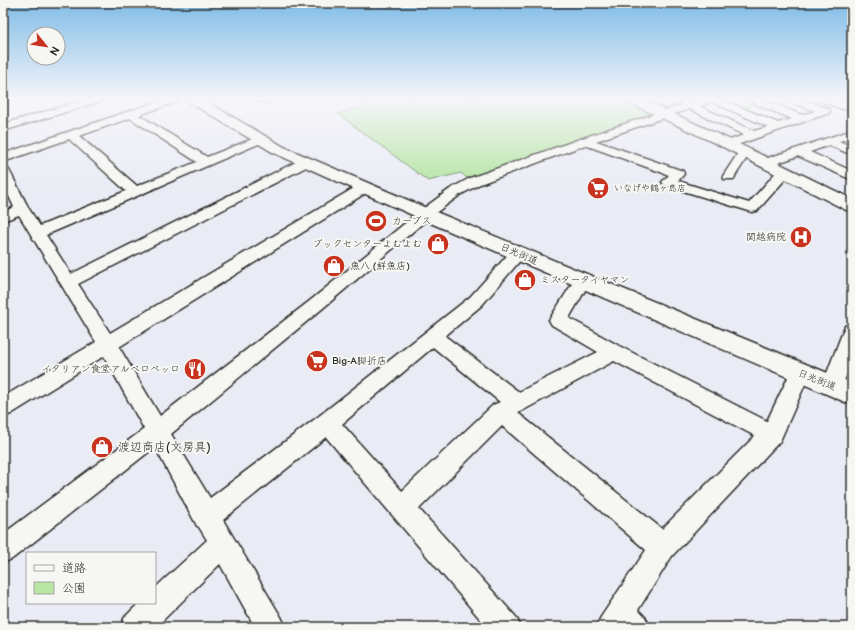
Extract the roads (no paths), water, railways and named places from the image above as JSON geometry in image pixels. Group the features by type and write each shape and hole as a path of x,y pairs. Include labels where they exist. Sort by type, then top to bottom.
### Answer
{"street":[{"path":"3,158 90,128"},
{"path":"154,128 206,162"},
{"name":"日光街道","path":"240,128 259,140 364,188 852,394"},
{"path":"3,550 158,432 317,304 425,214 455,192 476,181 622,128"},
{"path":"696,128 852,206"},
{"path":"739,128 753,135"},
{"path":"728,144 774,128"},
{"path":"766,163 852,133"},
{"path":"71,135 134,192"},
{"path":"37,233 259,140"},
{"path":"828,141 852,151"},
{"path":"584,142 678,174 669,182 752,208 784,172"},
{"path":"798,151 852,176"},
{"path":"729,176 744,153"},
{"path":"67,283 306,162"},
{"path":"3,170 22,209 67,283 108,346 271,627"},
{"path":"3,408 108,346 364,188"},
{"path":"3,217 22,209"},
{"path":"206,517 327,422 476,301 518,253"},
{"path":"583,280 558,320 614,352 772,434"},
{"path":"832,386 852,331"},
{"path":"433,337 663,547"},
{"path":"402,508 509,408 614,352"},
{"path":"622,622 663,547 772,434 800,373"},
{"path":"327,422 506,627"},
{"path":"135,627 222,544"}],"place":[{"name":"いなげや鶴ヶ島店","path":"598,188"},
{"name":"カーブス","path":"376,221"},
{"name":"関越病院","path":"801,237"},
{"name":"ブックセンターよむよむ","path":"438,244"},
{"name":"魚八 (鮮魚店)","path":"334,266"},
{"name":"ミスタータイヤマン","path":"525,280"},
{"name":"Big-A脚折店","path":"317,361"},
{"name":"イタリアン食堂アルベロベッロ","path":"195,369"},
{"name":"渡辺商店(文房具)","path":"102,447"}]}
